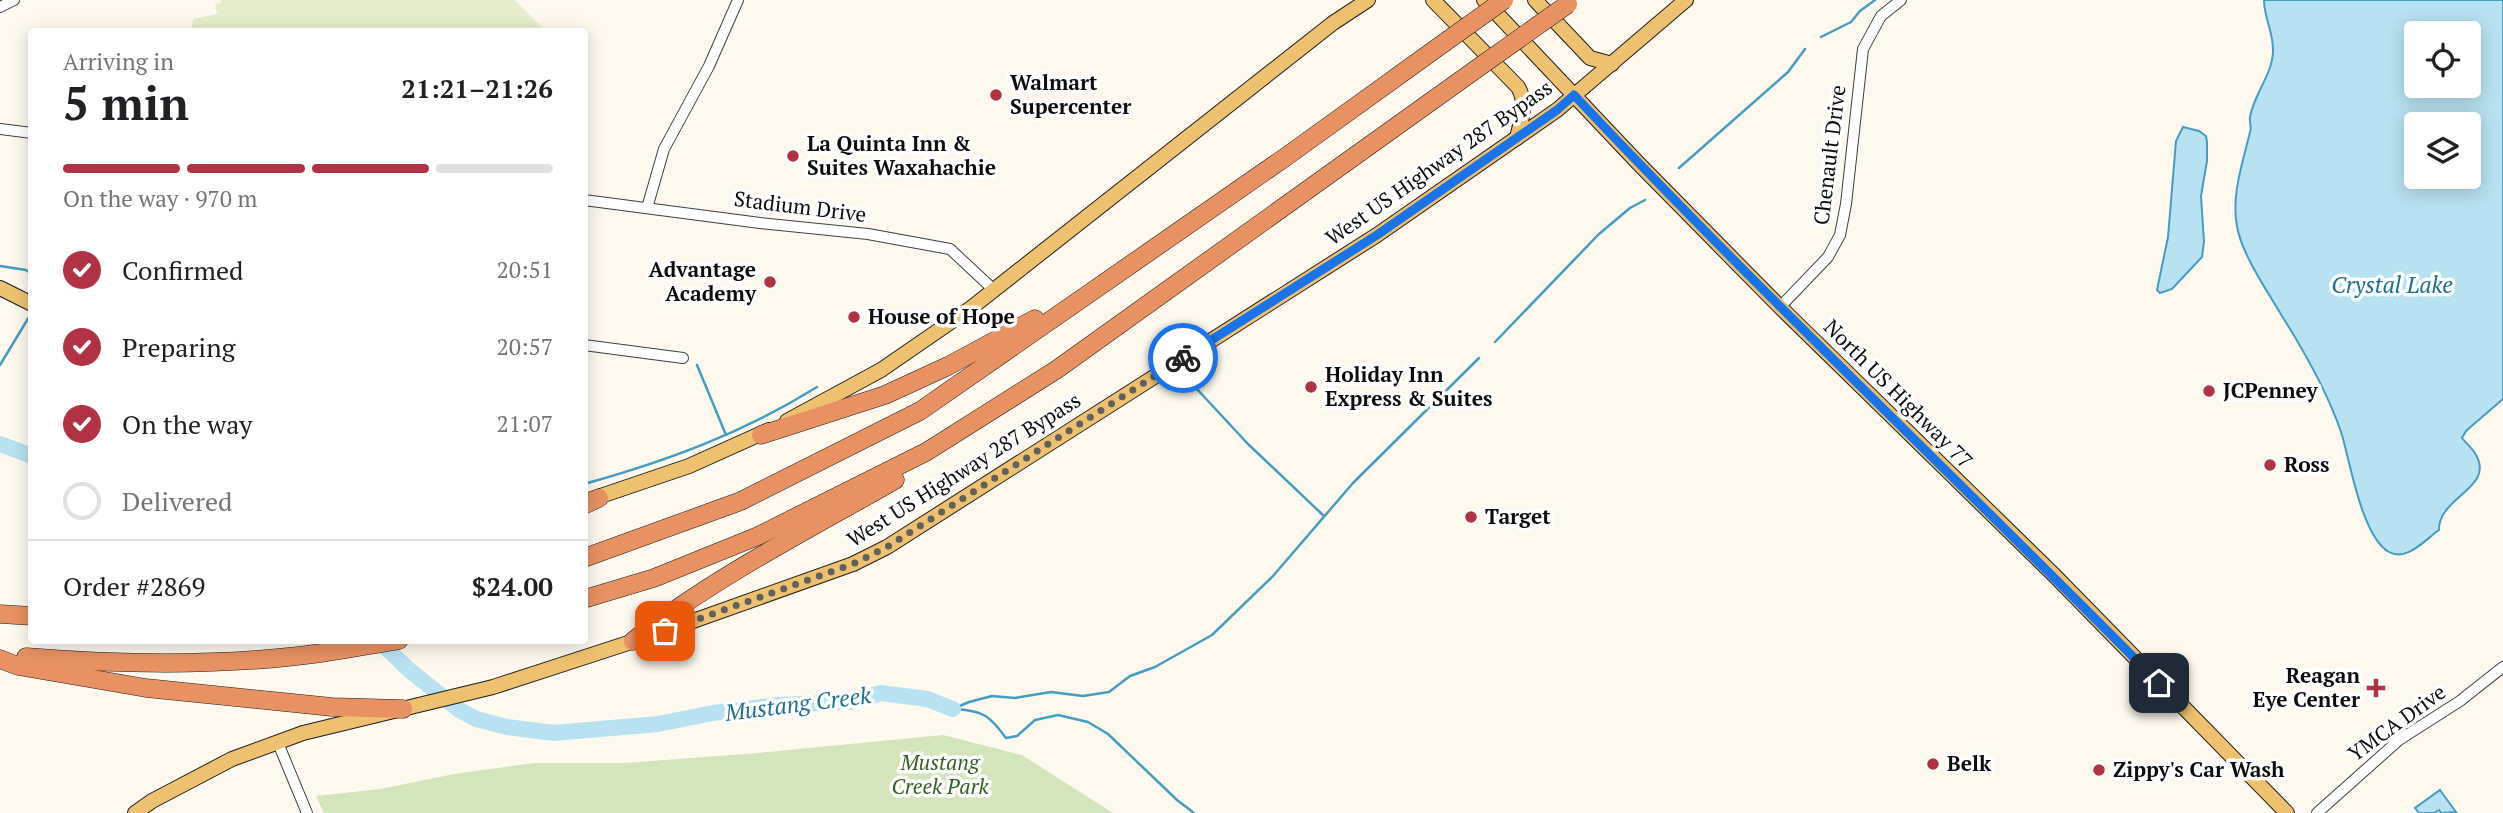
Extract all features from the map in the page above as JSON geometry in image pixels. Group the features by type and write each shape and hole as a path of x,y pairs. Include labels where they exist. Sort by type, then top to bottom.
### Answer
{"highway":[{"path":"588,557 741,501 920,411 1287,156 1504,0"},
{"path":"588,597 654,578 758,536 926,452 1056,370 1571,2"},
{"path":"761,435 885,395 948,366 1094,289"},
{"path":"633,641 672,610 724,578 909,472 934,454 945,440"},
{"path":"0,614 28,615"},
{"path":"0,657 143,663 288,657 375,644"},
{"path":"0,657 18,666 146,688 332,707 408,708"}],"main road":[{"path":"589,502 689,466 761,435 881,370 994,290 1332,23 1368,0"},
{"path":"1433,0 1518,87 1524,108 1517,138"},
{"name":"North US Highway 77","path":"1485,0 1780,307 2053,575 2287,813"},
{"path":"1535,0 1590,58 1612,64"},
{"name":"West US Highway 287 Bypass","path":"135,813 232,759 303,733 493,687 823,575 887,547 1377,235 1557,110 1686,0"},
{"path":"0,288 28,302"}],"street":[{"path":"0,7 14,0"},
{"path":"647,208 664,149 709,66 738,0"},
{"name":"Chenault Drive","path":"1780,307 1828,257 1840,235 1846,204 1863,49 1881,16 1901,0"},
{"path":"0,130 28,133"},
{"name":"Stadium Drive","path":"588,201 868,234 950,248 994,290"},
{"path":"588,346 683,358"},
{"name":"YMCA Drive","path":"2317,813 2399,740 2460,701 2503,667"},
{"path":"278,743 307,813"}],"green space":[{"path":"221,0 515,0 543,28 192,28 193,19 217,14 215,4 221,3"},
{"name":"Mustang Creek Park","path":"943,735 1022,755 1113,813 324,813 316,796 380,789 454,774 534,763 625,763"}],"water":[{"name":"Crystal Lake","path":"2264,0 2503,0 2503,399 2466,431 2462,438 2476,455 2480,466 2478,476 2447,509 2439,530 2416,548 2403,554 2389,552 2371,531 2358,498 2342,435 2330,404 2307,358 2256,272 2237,226 2236,202 2251,130 2250,119 2270,69 2272,38"},
{"path":"2183,127 2199,131 2206,136 2207,142 2201,196 2204,242 2202,257 2172,289 2160,293 2157,290 2168,237 2176,141"},
{"path":"2440,790 2456,812 2441,813 2439,810 2434,813 2419,813 2415,808"}],"waterway":[{"path":"1821,37 1851,22 1875,0"},
{"path":"1679,168 1788,72 1805,49"},
{"path":"1495,342 1599,234 1630,208 1645,200"},
{"path":"0,266 28,271"},
{"path":"0,365 28,319"},
{"path":"953,709 992,696 1015,698 1051,692 1083,696 1109,692 1130,676 1155,667 1212,635 1273,576 1353,483 1479,358"},
{"path":"697,365 726,435"},
{"path":"1182,373 1248,444 1324,516"},
{"path":"588,483 645,466 733,432 817,387"},
{"name":"Mustang Creek","path":"0,444 28,454"},
{"name":"Mustang Creek","path":"382,644 408,669 458,709 476,719 507,727 554,733 658,724 713,713 778,705 850,702 881,693 927,699 953,709"},
{"name":"Mustang Creek","path":"956,709 986,716 1006,738 1017,736 1035,720 1058,715 1088,722 1108,734 1194,813"}],"way so far":[{"path":"665,631 853,564 887,547 1183,358"}],"place":[{"name":"Walmart Supercenter","path":"996,95"},
{"name":"La Quinta Inn & Suites Waxahachie","path":"793,156"},
{"name":"Advantage Academy","path":"770,282"},
{"name":"House of Hope","path":"854,317"},
{"name":"Holiday Inn Express & Suites","path":"1311,387"},
{"name":"JCPenney","path":"2209,391"},
{"name":"Ross","path":"2270,465"},
{"name":"Target","path":"1471,517"},
{"name":"Reagan Eye Center","path":"2376,688"},
{"name":"Belk","path":"1933,764"},
{"name":"Zippy's Car Wash","path":"2099,770"}],"route":[{"path":"1183,358 1377,235 1557,110 1574,95 1780,307 2159,683"}]}
